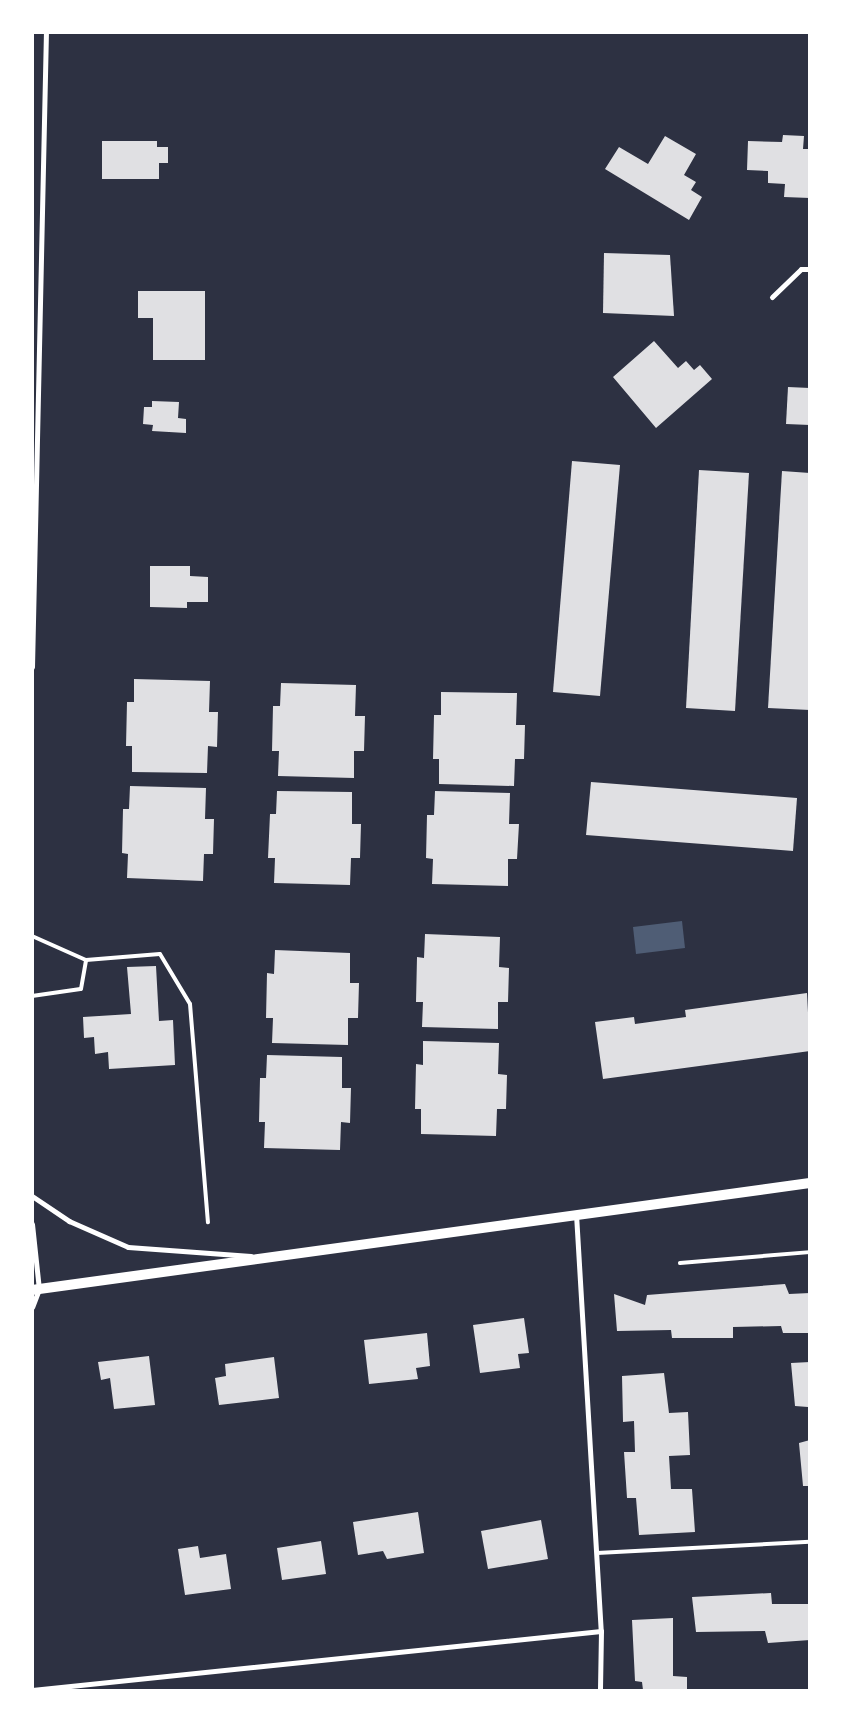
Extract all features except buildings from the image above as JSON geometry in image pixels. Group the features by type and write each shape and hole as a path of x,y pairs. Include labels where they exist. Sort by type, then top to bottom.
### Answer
{"main road":[{"path":"36,1289 810,1182"}],"street":[{"path":"32,667 46,32"},
{"path":"772,297 801,269 810,269"},
{"path":"32,1196 68,1220 128,1247 262,1257"},
{"path":"576,1213 601,1630 600,1690"},
{"path":"32,1224 36,1289 32,1307"},
{"path":"32,1690 601,1630"}],"lane":[{"path":"32,936 86,960 160,954 190,1004 208,1222"},
{"path":"32,996 80,989 86,960"},
{"path":"680,1263 810,1252"},
{"path":"597,1553 810,1542"}],"water":[{"path":"682,921 685,948 636,954 633,927"}]}
